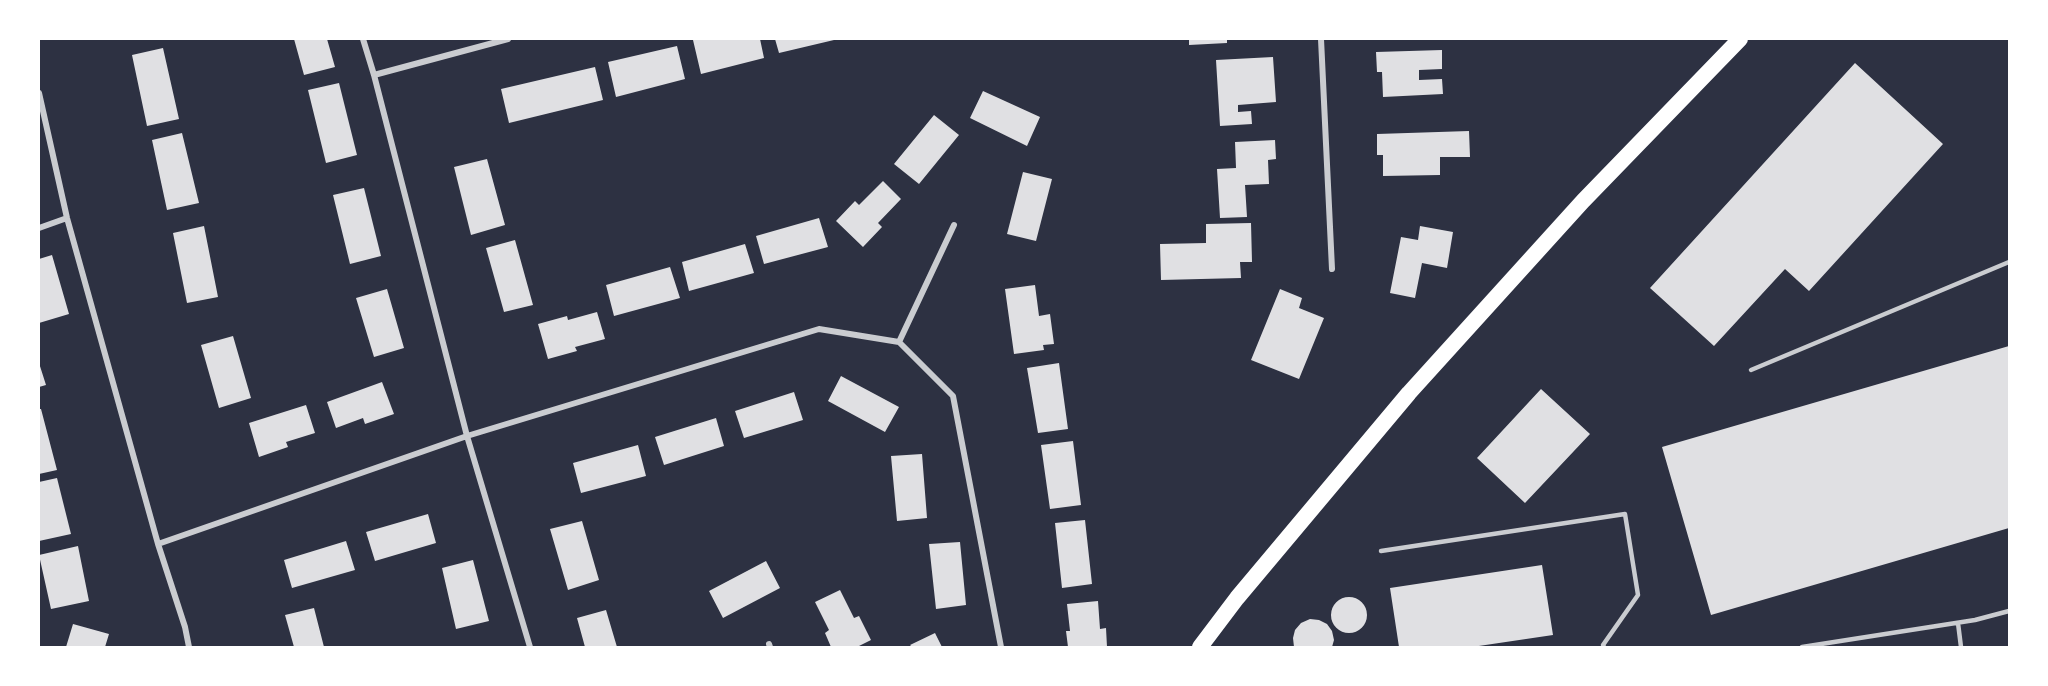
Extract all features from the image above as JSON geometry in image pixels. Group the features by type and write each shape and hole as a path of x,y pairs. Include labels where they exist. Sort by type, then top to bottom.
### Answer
{"highway":[{"path":"1200,647 1237,598 1417,384 1582,201 1740,39"}],"street":[{"path":"363,39 467,436 530,647"},
{"path":"374,75 508,39"},
{"path":"1321,39 1332,269"},
{"path":"39,93 67,218 189,647"},
{"path":"39,228 67,218"},
{"path":"899,342 954,225"},
{"path":"158,544 467,436 819,330 899,342 953,396 1001,647"}],"lane":[{"path":"1751,370 2009,262"},
{"path":"1381,551 1624,514 1638,595 1603,645 1604,647"},
{"path":"1802,647 1958,623 2009,611"},
{"path":"1958,623 1961,647"}],"building":[{"path":"294,39 327,39 335,67 304,75"},
{"path":"760,39 764,58 701,74 693,40"},
{"path":"775,39 834,39 834,40 779,53"},
{"path":"1189,39 1227,39 1227,43 1189,45"},
{"path":"677,46 685,79 616,97 608,62"},
{"path":"163,48 179,119 147,126 132,55"},
{"path":"1442,50 1442,69 1419,70 1419,80 1442,79 1443,94 1383,97 1382,72 1377,72 1376,52"},
{"path":"1273,57 1276,102 1238,105 1238,112 1251,111 1252,124 1220,126 1216,60"},
{"path":"1855,63 1943,144 1809,291 1785,269 1714,346 1650,288"},
{"path":"595,67 603,100 509,123 501,89"},
{"path":"339,83 357,155 326,163 308,90"},
{"path":"983,91 1040,117 1027,146 970,118"},
{"path":"934,115 959,135 919,184 894,164"},
{"path":"1469,131 1470,157 1440,157 1440,175 1383,176 1383,155 1377,155 1377,134"},
{"path":"182,133 199,203 167,210 152,140"},
{"path":"1275,140 1276,159 1268,160 1269,184 1245,185 1247,217 1220,218 1217,169 1236,168 1235,142"},
{"path":"487,159 505,225 471,235 454,167"},
{"path":"1023,172 1052,179 1036,241 1007,234"},
{"path":"883,181 901,199 878,223 882,227 863,247 836,221 855,201 859,205"},
{"path":"364,188 381,256 350,264 333,195"},
{"path":"819,218 828,247 764,264 756,236"},
{"path":"1251,223 1252,262 1240,262 1241,278 1161,280 1160,244 1206,243 1206,224"},
{"path":"204,226 218,297 187,303 173,233"},
{"path":"1420,226 1453,232 1447,268 1422,263 1415,298 1390,293 1401,237 1418,240"},
{"path":"515,240 533,305 504,312 486,248"},
{"path":"745,244 754,273 689,291 682,262"},
{"path":"52,255 69,314 39,323 39,259"},
{"path":"670,267 680,298 614,316 606,285"},
{"path":"1035,285 1039,316 1050,314 1054,344 1043,345 1044,350 1014,354 1005,289"},
{"path":"387,289 404,348 374,357 356,298"},
{"path":"1280,289 1302,298 1299,308 1324,318 1299,379 1251,360"},
{"path":"597,312 605,339 575,347 577,351 548,359 538,324 567,316 568,320"},
{"path":"233,336 251,398 219,408 201,345"},
{"path":"2009,346 2009,528 1711,615 1662,447"},
{"path":"39,363 46,385 39,387"},
{"path":"1059,363 1068,429 1038,433 1027,368"},
{"path":"841,376 899,407 885,432 828,401"},
{"path":"382,382 394,414 365,424 363,418 336,428 327,402"},
{"path":"1541,389 1590,434 1525,503 1477,458"},
{"path":"794,392 803,420 744,438 735,411"},
{"path":"306,405 315,433 286,442 288,447 259,457 249,423"},
{"path":"39,409 41,409 57,470 39,474"},
{"path":"716,418 724,446 664,465 655,437"},
{"path":"1073,441 1081,505 1050,509 1041,445"},
{"path":"638,445 646,476 581,493 573,463"},
{"path":"922,454 927,518 897,521 891,456"},
{"path":"57,478 71,534 39,541 39,482"},
{"path":"428,514 436,543 375,561 366,532"},
{"path":"1085,520 1092,584 1062,588 1055,523"},
{"path":"582,521 599,580 568,590 550,529"},
{"path":"346,541 355,570 292,588 284,560"},
{"path":"960,542 966,605 936,609 929,544"},
{"path":"78,546 89,601 51,609 39,555"},
{"path":"473,560 489,621 456,629 442,568"},
{"path":"766,561 780,588 723,618 709,591"},
{"path":"1542,565 1553,635 1472,647 1399,647 1390,588"},
{"path":"840,590 854,618 859,616 871,640 857,647 831,647 825,633 829,630 815,602"},
{"path":"1349,597 1362,602 1367,615 1362,628 1349,633 1336,628 1331,615 1336,602"},
{"path":"1098,601 1100,629 1106,628 1107,647 1068,647 1066,631 1070,631 1067,604"},
{"path":"314,608 324,647 294,647 285,615"},
{"path":"606,610 617,647 585,647 577,618"},
{"path":"1310,619 1327,624 1334,640 1332,647 1294,647 1295,630 1301,623"},
{"path":"73,624 109,634 105,647 66,647"},
{"path":"935,633 942,647 912,647 910,645"}]}
